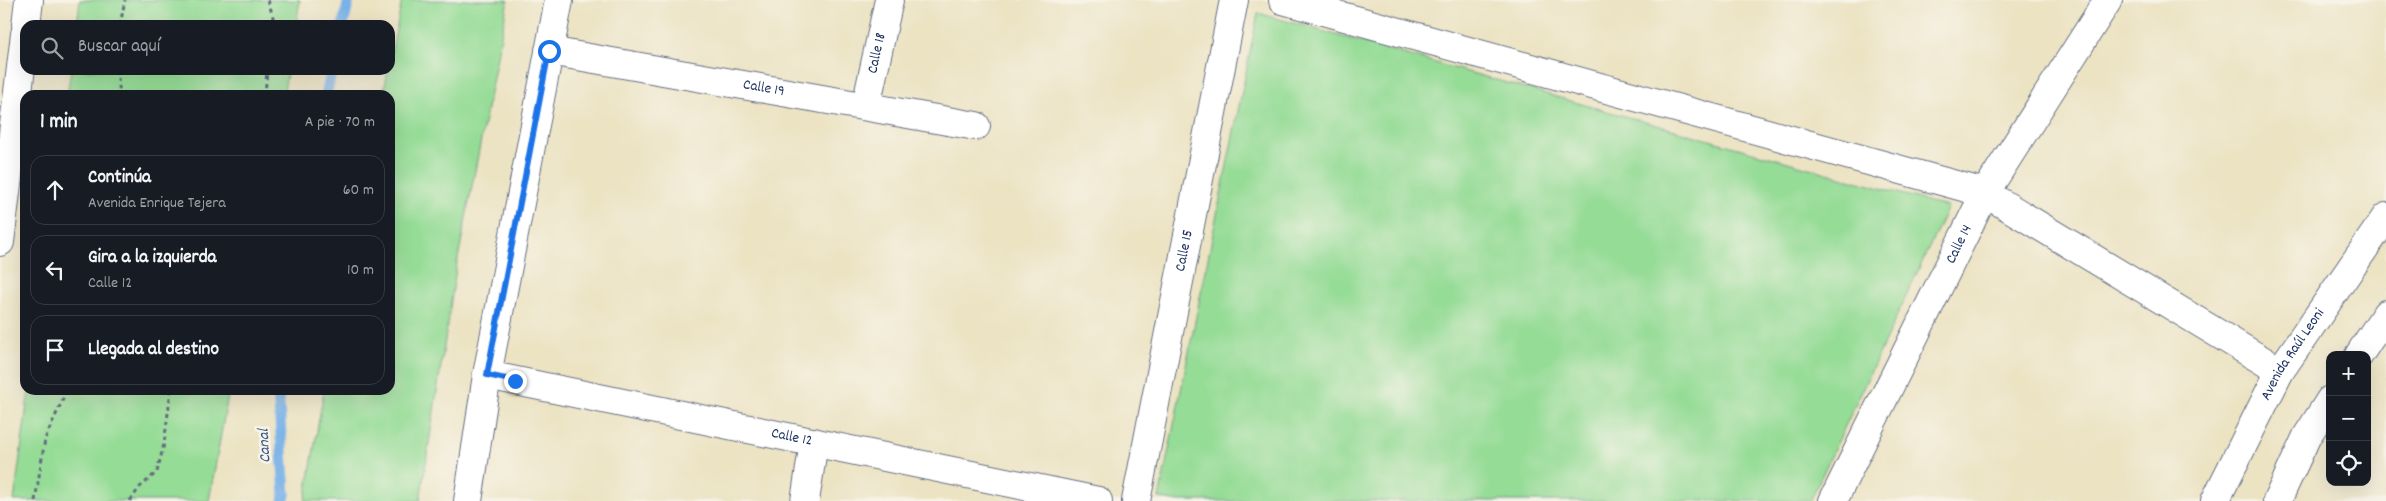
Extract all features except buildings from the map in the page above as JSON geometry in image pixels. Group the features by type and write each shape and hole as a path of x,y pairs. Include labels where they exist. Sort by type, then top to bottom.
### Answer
{"street":[{"path":"27,20 29,0"},
{"path":"468,501 487,375 559,0"},
{"name":"Calle 18","path":"866,106 889,0"},
{"name":"Calle 15","path":"1136,501 1234,0"},
{"path":"1282,0 1986,193 2280,370"},
{"name":"Calle 14","path":"1833,501 1986,193 2108,0"},
{"name":"Calle 19","path":"549,51 976,126"},
{"path":"0,242 20,75"},
{"name":"Avenida Raúl Leoni","path":"2215,501 2280,370 2386,217"},
{"path":"2362,351 2386,314"},
{"name":"Calle 12","path":"487,375 1098,501"},
{"path":"2277,501 2306,436 2326,406"},
{"path":"805,501 814,442"}],"path":[{"path":"121,20 125,0"},
{"path":"268,0 273,20"},
{"path":"118,75 119,90"},
{"path":"265,90 267,75"},
{"path":"35,501 45,439 65,395"},
{"path":"130,501 140,487 157,472 164,444 170,395"}],"green space":[{"path":"80,0 300,0 297,20 78,20"},
{"path":"402,0 508,0 456,269 420,501 305,501 323,395 395,395 395,90 384,90 387,75 395,75 395,35"},
{"path":"1258,13 1948,207 1810,501 1172,501 1159,498"},
{"path":"70,75 287,75 284,90 68,90"},
{"path":"28,395 228,395 209,501 14,501"}],"waterway":[{"name":"Canal","path":"344,20 349,0"},
{"name":"Canal","path":"327,90 331,75"},
{"name":"Canal","path":"278,395 285,495 283,501"}],"route":[{"path":"515,381 487,375 549,51"}]}
